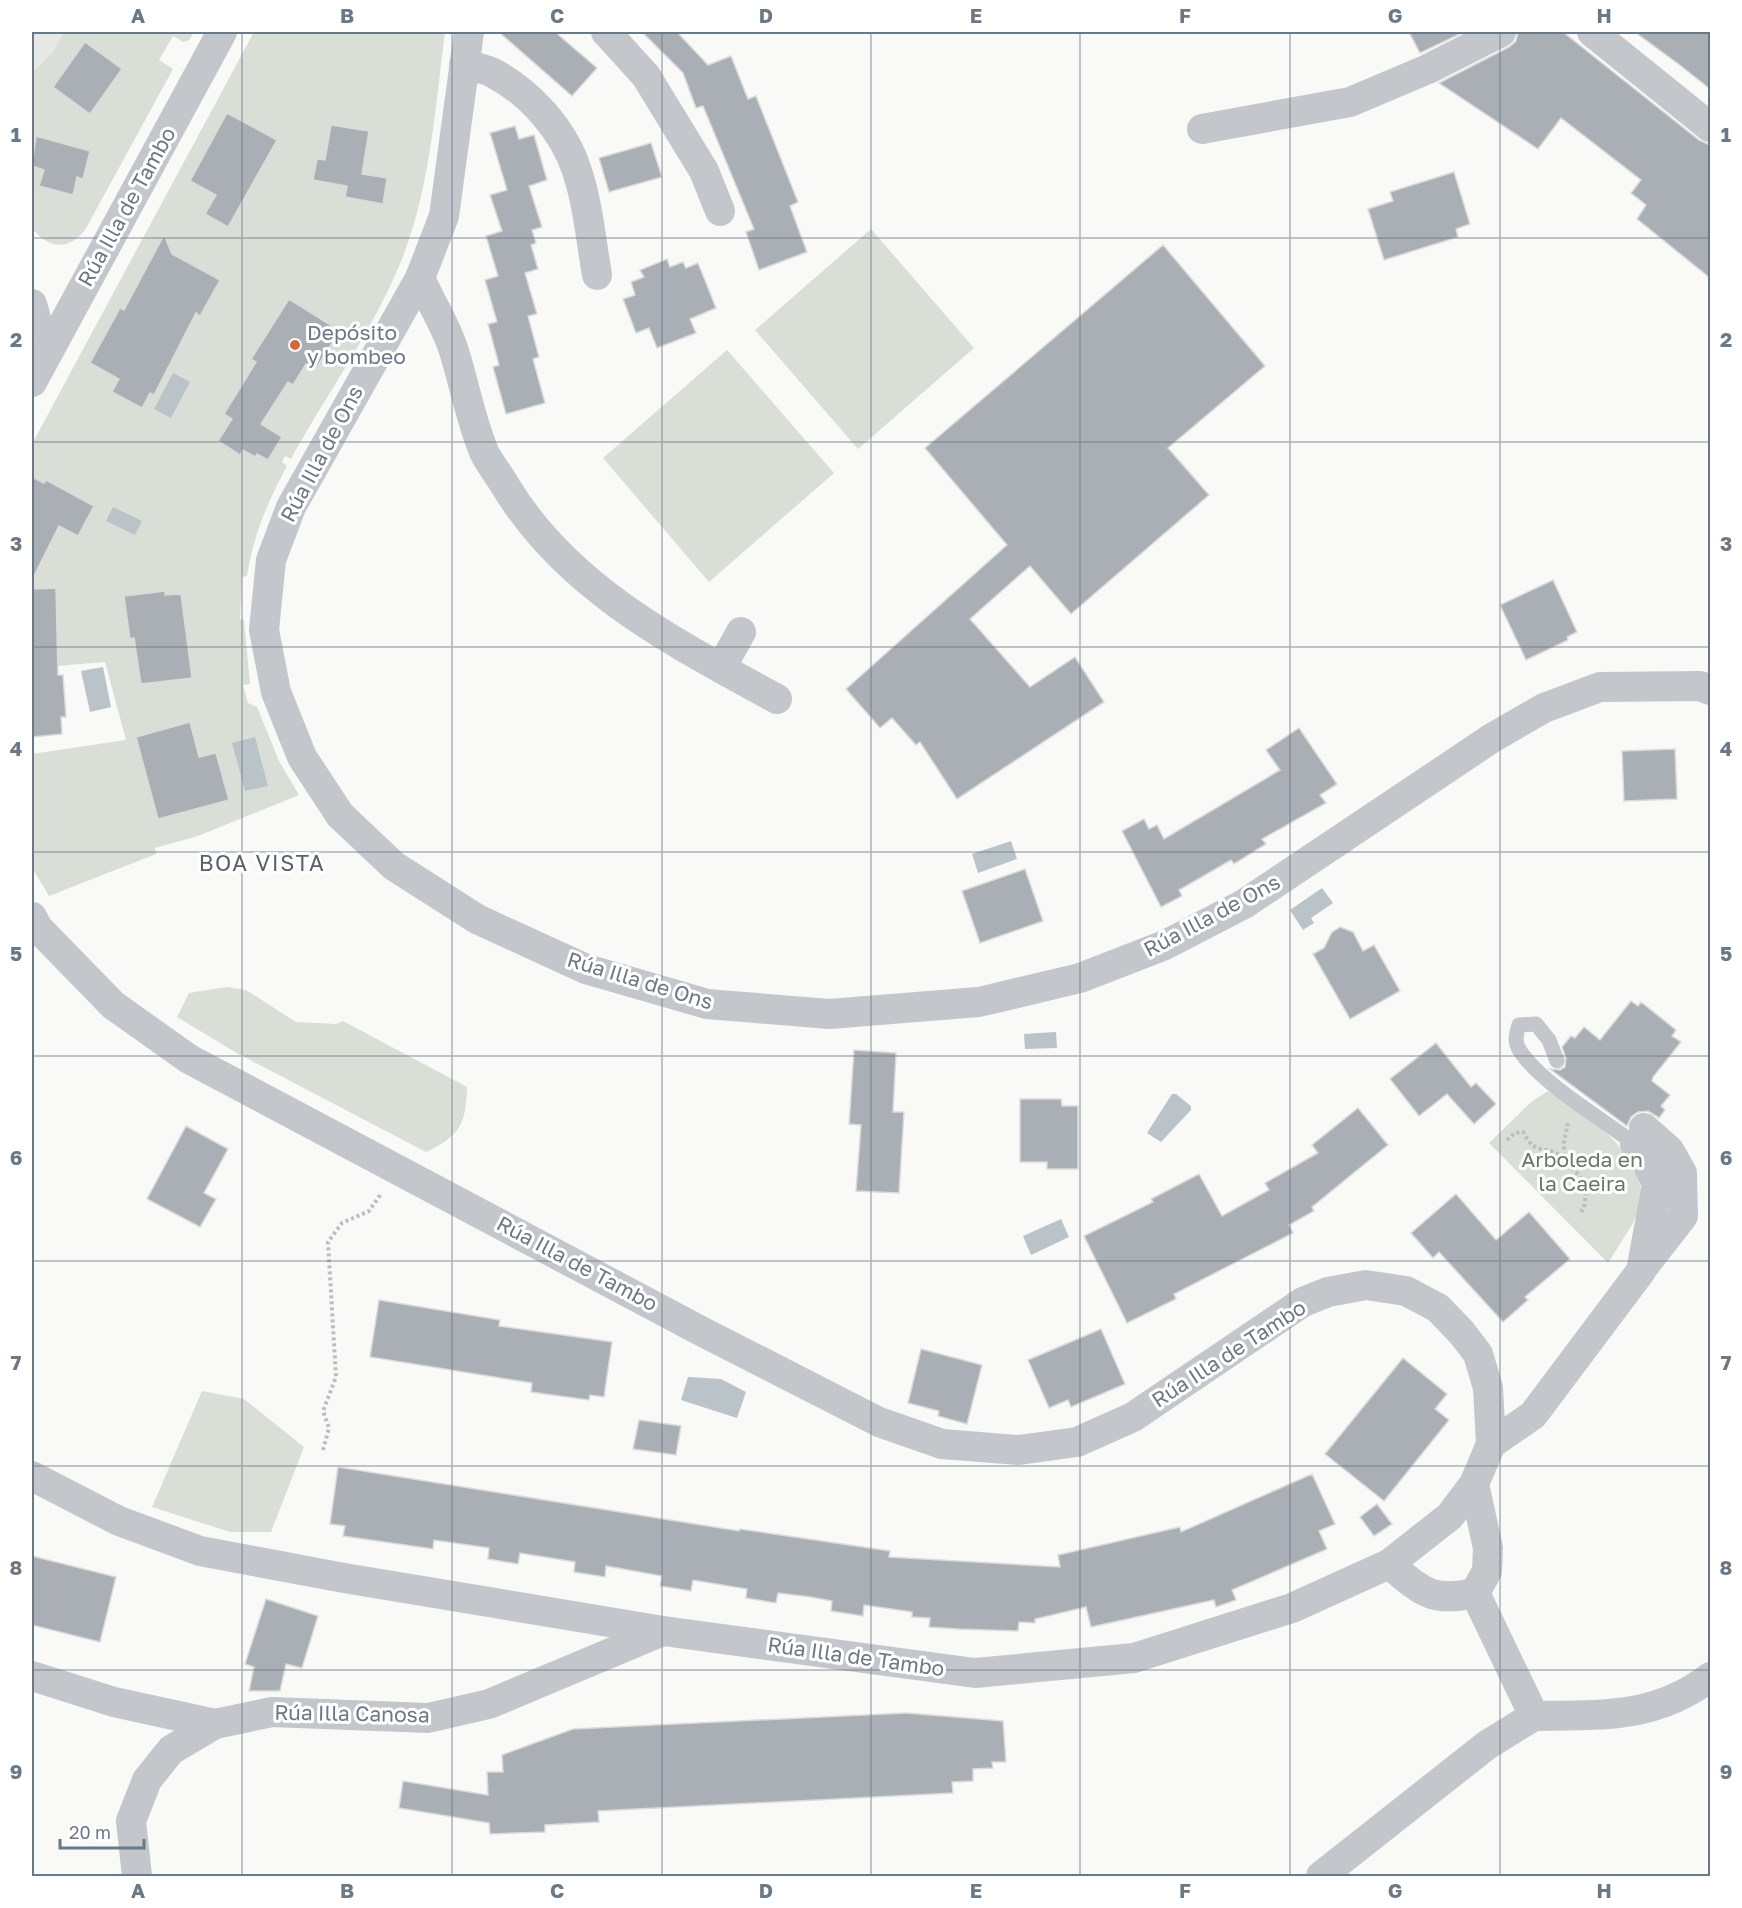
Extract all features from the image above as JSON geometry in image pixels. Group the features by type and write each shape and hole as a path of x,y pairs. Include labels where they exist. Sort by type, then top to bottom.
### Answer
{"street":[{"name":"Rúa Illa de Tambo","path":"32,382 222,32"},
{"name":"Rúa Illa de Ons","path":"468,32 444,216 420,278 291,507 271,560 264,630 276,692 302,757 340,816 394,866 477,919 586,969 707,1004 829,1014 979,1002 1080,978 1165,945 1244,904 1492,738 1544,708 1599,687 1700,686 1710,690"},
{"path":"606,32 646,76 704,171 720,211"},
{"path":"1202,129 1350,102 1428,69 1501,32"},
{"path":"1592,32 1710,127"},
{"path":"464,66 489,70 515,86 536,105 559,135 577,169 597,275"},
{"path":"420,278 452,346 485,453 517,505 552,548 603,596 667,638 777,699"},
{"path":"32,304 46,355"},
{"path":"721,668 741,632"},
{"name":"Rúa Illa de Tambo","path":"32,917 38,928 113,1005 189,1059 699,1330 879,1422 942,1444 1019,1450 1077,1442 1133,1417 1304,1302 1328,1292 1366,1285 1406,1291 1438,1308 1462,1333 1478,1354 1488,1388 1491,1444 1474,1484 1450,1516 1389,1564 1293,1608 1134,1659 975,1672 663,1630 344,1578 200,1551 119,1521 32,1476"},
{"path":"1491,1444 1533,1415 1683,1216 1682,1173 1669,1150 1639,1136"},
{"path":"1389,1564 1422,1591 1448,1599 1475,1593 1487,1571 1488,1548 1474,1484"},
{"path":"1475,1593 1534,1716"},
{"name":"Rúa Illa Canosa","path":"137,1876 131,1821 147,1780 171,1750 215,1724 272,1712 428,1718 489,1704 663,1630"},
{"path":"32,1676 114,1702 215,1724"},
{"path":"1321,1876 1487,1745 1534,1716 1608,1715 1647,1710 1691,1692 1710,1677"}],"lane":[{"path":"1557,1061 1549,1040 1536,1024 1519,1025 1515,1039 1519,1050 1537,1070 1639,1136"}],"path":[{"path":"1564,1158 1564,1141 1569,1120"},
{"path":"1507,1140 1515,1133 1523,1132 1529,1145 1538,1150 1557,1152 1564,1158 1587,1185 1584,1208 1580,1213"},
{"path":"323,1450 329,1428 323,1411 336,1377 328,1242 342,1223 369,1211 385,1188"}],"shaded area":[{"path":"32,32 64,32 52,53 32,72"},
{"path":"173,373 190,382 171,418 154,409"},
{"path":"113,507 142,521 135,535 106,521"},
{"path":"103,667 111,707 90,712 81,671"},
{"path":"255,737 268,786 245,791 232,743"},
{"path":"1011,841 1017,859 978,873 972,854"},
{"path":"1322,888 1333,903 1311,918 1314,923 1303,930 1290,910"},
{"path":"1056,1032 1057,1048 1025,1049 1024,1034"},
{"path":"1172,1094 1176,1094 1191,1106 1191,1110 1161,1142 1147,1133"},
{"path":"1061,1219 1069,1237 1031,1255 1023,1236"},
{"path":"688,1377 721,1379 746,1392 737,1418 681,1400"}],"green space":[{"path":"64,32 194,32 189,40 183,42 173,36 159,60 173,69 85,230 71,242 58,245 44,240 32,228 32,72 52,53"},
{"path":"254,32 445,32 425,179 400,264 376,314 291,459 285,456 282,462 287,466 262,519 247,576 242,577 240,619 244,620 250,684 243,685 248,703 257,707 279,761 299,795 198,836 155,848 156,854 49,896 32,868 32,754 126,740 105,662 32,668 32,444"},
{"path":"871,229 974,348 858,449 755,330"},
{"path":"727,350 834,473 709,582 603,458"},
{"path":"227,987 246,990 296,1022 336,1024 343,1021 467,1087 465,1111 459,1127 447,1140 426,1152 235,1052 177,1017 189,993"},
{"name":"Arboleda en la Caeira","path":"1548,1091 1582,1113 1604,1131 1623,1151 1637,1175 1644,1198 1632,1225 1608,1263 1489,1143 1531,1102"},
{"path":"202,1391 244,1399 304,1447 271,1532 230,1532 152,1507"}],"building":[{"path":"499,32 555,32 597,68 572,96"},
{"path":"642,32 677,32 708,65 731,56 748,99 756,96 798,202 790,206 807,252 759,270 746,232 754,229 703,106 696,108 683,73"},
{"path":"1409,32 1464,32 1420,53"},
{"path":"1518,32 1563,32 1699,140 1710,145 1710,278 1637,219 1646,205 1631,193 1641,180 1561,118 1538,149 1439,83 1509,47 1516,41"},
{"path":"1635,32 1710,32 1710,89 1681,66"},
{"path":"85,42 122,69 90,114 53,87"},
{"path":"227,113 277,140 228,227 205,214 216,195 190,181"},
{"path":"331,125 369,131 362,174 387,178 383,204 345,197 347,186 313,180 317,159 325,160"},
{"path":"515,126 519,139 534,135 547,180 529,186 542,227 532,230 536,243 531,245 538,269 525,273 537,314 528,316 539,357 533,359 545,403 506,414 493,367 499,365 488,324 497,322 485,280 498,276 486,236 502,231 490,195 507,190 490,133"},
{"path":"36,136 90,151 83,179 77,177 73,195 39,186 44,170 32,166"},
{"path":"651,143 662,177 609,192 599,158"},
{"path":"1454,172 1470,224 1456,229 1458,237 1384,260 1368,209 1393,201 1390,192"},
{"path":"164,235 172,254 220,280 200,316 196,313 154,395 150,393 142,408 112,392 119,379 90,363 120,308 124,310"},
{"path":"1163,245 1265,366 1168,448 1209,495 1071,614 1030,566 970,619 1030,687 1075,657 1104,702 957,799 920,742 916,745 892,718 880,728 846,689 1007,545 925,448"},
{"path":"667,259 670,267 683,262 686,268 698,263 716,308 690,319 696,333 657,348 649,328 636,333 623,299 635,295 631,282 644,277 640,270"},
{"path":"289,299 340,331 315,370 306,364 293,385 288,382 261,424 282,437 268,460 257,454 255,457 243,450 240,455 218,441 232,419 224,414 256,362 251,359"},
{"path":"32,477 44,483 46,480 94,506 78,536 59,526 32,580"},
{"path":"1553,580 1577,632 1567,637 1568,640 1526,660 1500,605"},
{"path":"56,588 58,675 63,675 66,717 61,717 62,734 32,737 32,589"},
{"path":"165,591 165,595 181,594 192,678 141,684 134,638 130,639 124,596"},
{"path":"190,722 199,757 216,753 229,800 158,819 136,737"},
{"path":"1299,728 1337,784 1320,795 1326,803 1262,839 1266,844 1234,864 1231,860 1179,890 1182,896 1161,907 1122,831 1144,819 1149,829 1157,825 1164,839 1280,770 1266,750"},
{"path":"1675,749 1677,799 1624,801 1622,751"},
{"path":"1025,869 1043,921 980,943 962,891"},
{"path":"1340,927 1353,932 1363,951 1374,945 1400,991 1350,1019 1313,954 1324,948 1332,932"},
{"path":"1631,1001 1638,1006 1641,1002 1676,1030 1672,1036 1681,1042 1652,1081 1670,1095 1661,1106 1665,1110 1659,1118 1648,1111 1638,1112 1631,1117 1627,1126 1550,1069 1560,1070 1565,1067 1566,1058 1562,1047 1571,1036 1575,1038 1584,1027 1600,1040"},
{"path":"1436,1043 1471,1087 1476,1083 1496,1104 1474,1124 1447,1094 1419,1116 1390,1079"},
{"path":"854,1050 896,1053 893,1112 904,1112 899,1193 856,1191 861,1125 849,1124"},
{"path":"1020,1099 1061,1099 1062,1106 1078,1106 1078,1169 1047,1169 1047,1162 1020,1162"},
{"path":"1358,1108 1388,1145 1312,1207 1314,1211 1289,1225 1293,1233 1174,1294 1176,1299 1127,1323 1084,1236 1153,1202 1151,1199 1199,1174 1222,1216 1269,1190 1265,1183 1318,1153 1312,1145"},
{"path":"186,1126 228,1149 204,1193 216,1199 200,1227 147,1199"},
{"path":"1456,1194 1496,1240 1529,1212 1570,1259 1525,1297 1528,1300 1503,1322 1439,1252 1433,1258 1411,1233"},
{"path":"379,1300 500,1320 499,1326 612,1342 604,1397 590,1395 589,1400 531,1392 532,1383 370,1357"},
{"path":"1101,1329 1125,1384 1071,1407 1068,1400 1049,1408 1028,1360"},
{"path":"921,1349 982,1365 967,1424 938,1416 939,1411 908,1403"},
{"path":"1403,1358 1447,1394 1435,1409 1449,1420 1384,1501 1325,1454"},
{"path":"639,1420 681,1426 676,1455 633,1449"},
{"path":"338,1467 739,1531 740,1529 890,1551 889,1557 1060,1567 1058,1555 1180,1527 1181,1532 1312,1474 1335,1524 1319,1531 1327,1549 1232,1590 1236,1600 1216,1607 1214,1600 1091,1627 1086,1607 1035,1619 1035,1623 1019,1622 1018,1631 958,1629 929,1627 930,1618 912,1617 912,1612 864,1605 863,1616 831,1611 832,1601 811,1597 778,1593 776,1603 746,1598 747,1589 693,1580 691,1591 660,1586 662,1576 606,1566 605,1577 574,1572 575,1562 520,1553 518,1564 488,1559 489,1548 434,1540 433,1549 343,1536 345,1526 330,1524"},
{"path":"1377,1504 1392,1524 1374,1536 1360,1517"},
{"path":"32,1556 116,1577 100,1642 32,1625"},
{"path":"266,1599 318,1616 302,1668 286,1664 280,1691 249,1691 254,1667 245,1664"},
{"path":"906,1713 1003,1721 1006,1762 992,1762 993,1768 973,1769 973,1781 952,1782 953,1793 598,1811 599,1822 545,1825 545,1832 490,1834 489,1823 399,1808 403,1781 488,1795 487,1772 503,1772 502,1755 573,1729"}],"place":[{"name":"Depósito y bombeo","path":"295,345"}],"district":[{"name":"BOA VISTA","path":"262,863"}]}
